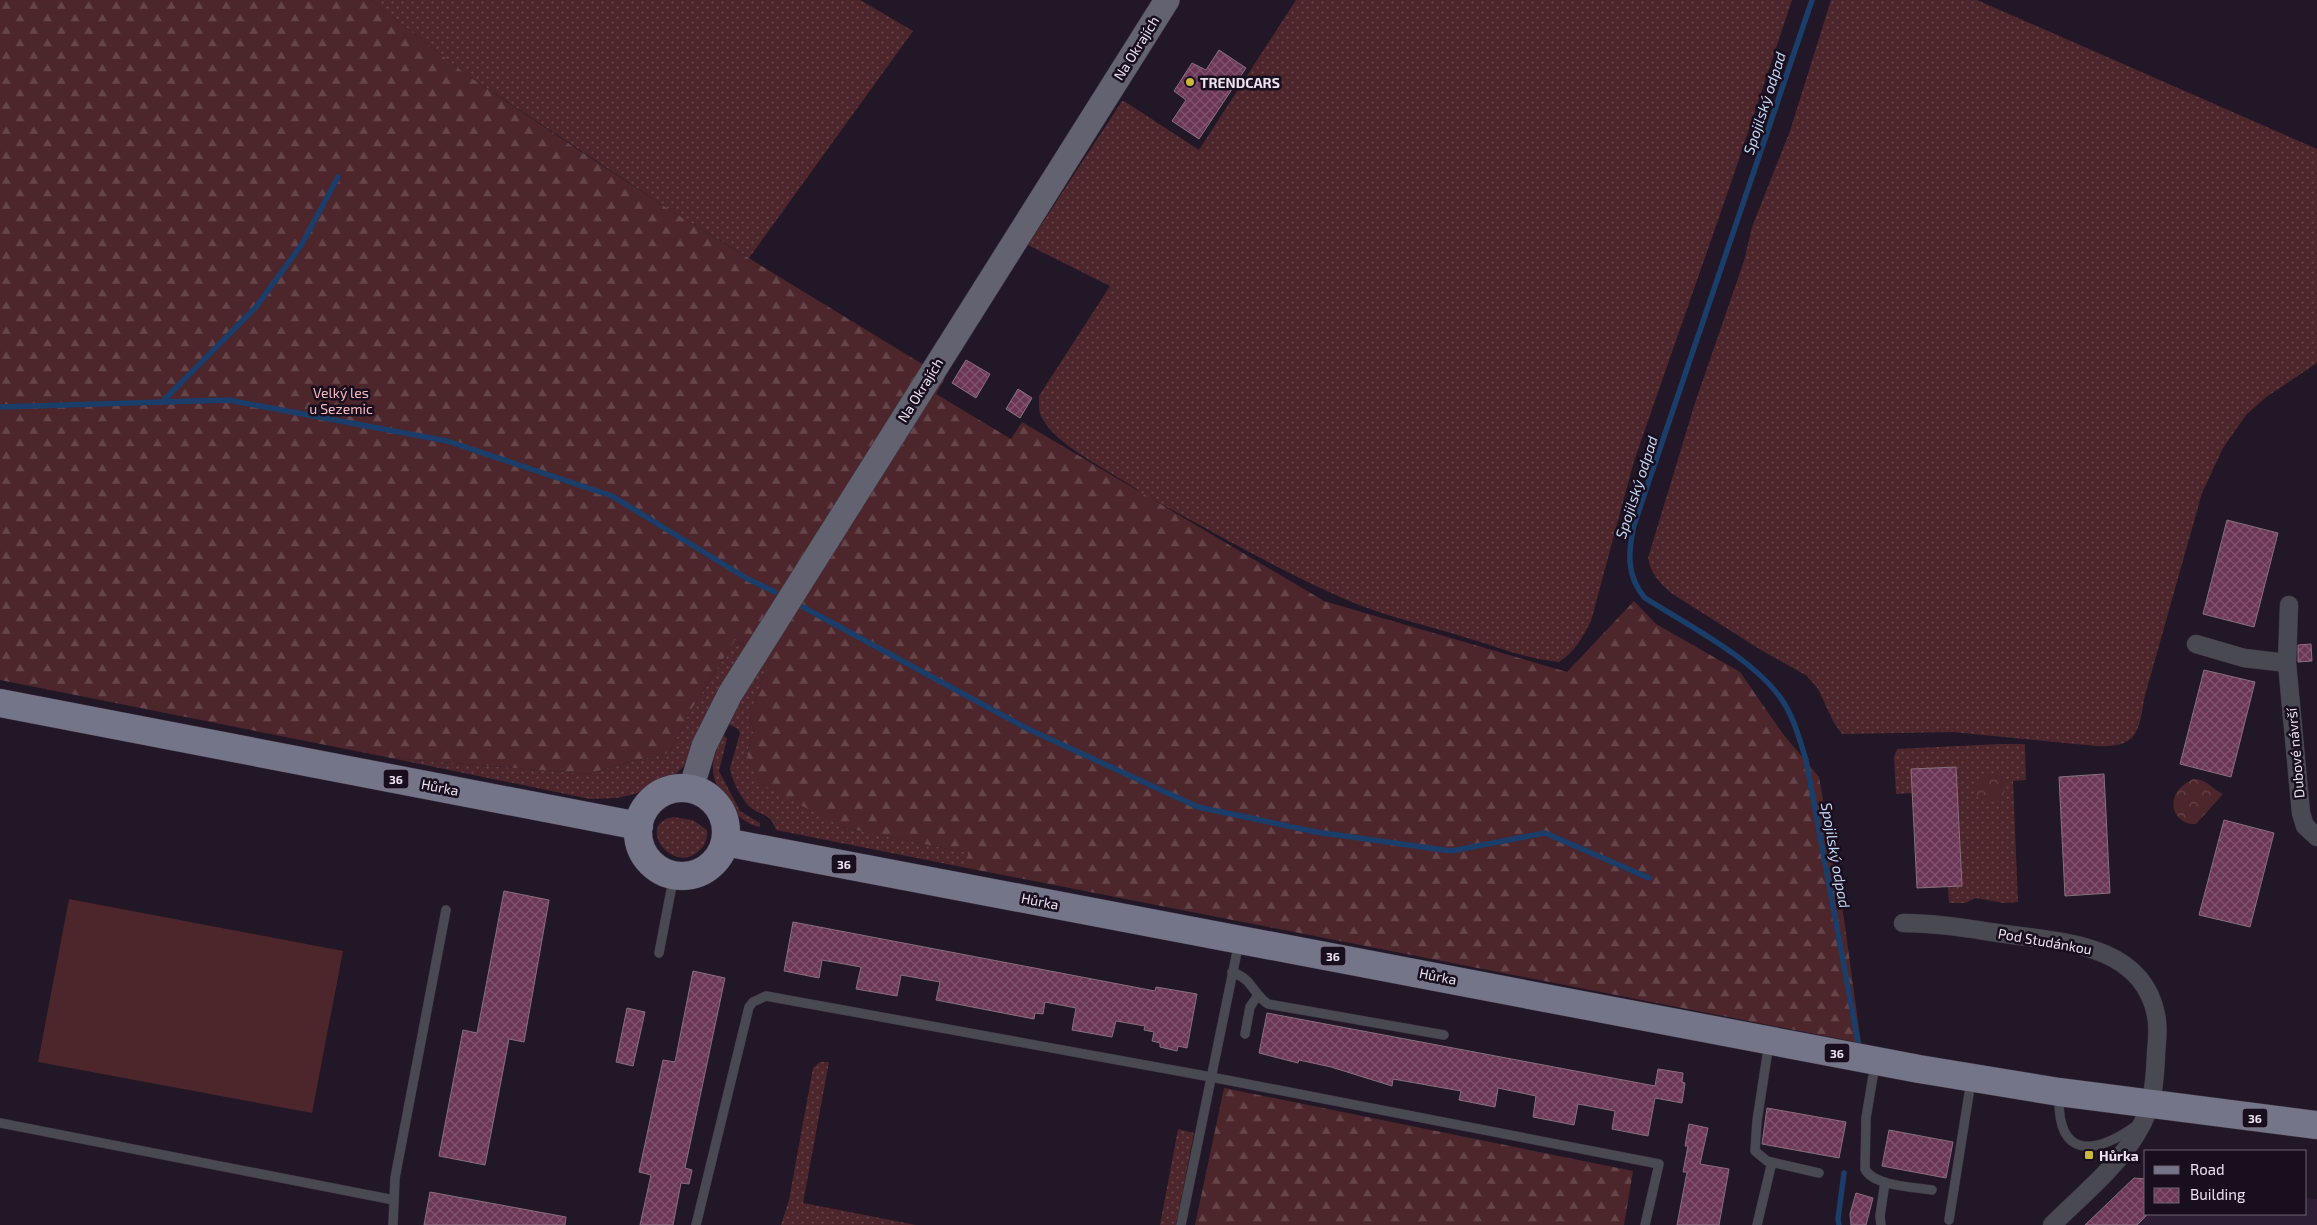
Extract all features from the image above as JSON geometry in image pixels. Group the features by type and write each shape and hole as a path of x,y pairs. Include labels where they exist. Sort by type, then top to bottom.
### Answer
{"main road":[{"name":"Hůrka","path":"0,703 639,826"},
{"path":"674,789 691,789 708,797 719,808 725,822 725,842 716,860 705,870 691,876 674,876 661,871 646,857 640,843 639,826 645,809 660,795 674,789"},
{"name":"Hůrka","path":"725,842 1875,1061 2059,1092 2148,1111 2317,1125"}],"street":[{"name":"Na Okrajích","path":"691,789 709,734 730,694 1167,0"},
{"name":"Dubové návrší","path":"2289,606 2287,663 2301,813 2305,826 2317,837"},
{"path":"2196,644 2244,658 2287,663"},
{"name":"Pod Studánkou","path":"1903,924 1942,925 2082,946 2106,953 2122,963 2146,991 2156,1016 2155,1087 2148,1111"},
{"path":"2052,1225 2124,1153 2148,1111"}],"lane":[{"path":"659,953 674,876"},
{"path":"393,1225 396,1178 446,910"},
{"path":"1181,1225 1239,939"},
{"path":"1232,972 1244,976 1258,995 1268,1004 1444,1035"},
{"path":"1245,1034 1250,1007 1258,995"},
{"path":"696,1225 749,1007 753,1002 766,996 1211,1077 1659,1164 1645,1225"},
{"path":"1770,1040 1754,1144 1755,1151 1761,1158 1772,1162 1819,1173"},
{"path":"1875,1061 1866,1118 1865,1169 1872,1178 1932,1190"},
{"path":"1949,1220 1971,1078"},
{"path":"2059,1092 2063,1129 2070,1140 2078,1145 2088,1147 2127,1132 2148,1111"},
{"path":"0,1123 394,1200"},
{"path":"1757,1225 1772,1162"},
{"path":"1881,1225 1880,1216 1886,1182"}],"shaded area":[{"path":"2134,1178 2144,1179 2144,1215 2307,1215 2307,1198 2317,1199 2317,1225 2085,1225"}],"green space":[{"name":"Velký les u Sezemic","path":"0,0 371,0 467,75 574,147 670,210 945,378 936,394 1011,439 1022,422 1324,601 1567,672 1634,601 1656,624 1740,672 1783,734 1819,777 1844,919 1861,1043 967,868 968,853 842,827 759,783 747,754 754,729 749,719 769,661 735,640 691,710 669,753 613,766 589,774 391,758 0,680"},
{"path":"371,0 860,0 913,31 749,258 670,210 467,75"},
{"path":"1296,0 1792,0 1733,177 1634,461 1591,621 1574,649 1559,662 1524,655 1392,616 1362,606 1321,588 1270,563 1144,495 1060,440 1041,415 1039,396 1110,286 1028,245 1122,101 1199,150"},
{"path":"1831,0 1977,0 2317,149 2317,363 2265,398 2246,415 2223,448 2202,493 2144,699 2140,722 2133,737 2127,742 2119,745 2096,746 1953,732 1842,734 1834,723 1818,689 1807,676 1761,650 1671,593 1659,581 1651,569 1648,558 1695,403 1744,261 1752,227 1790,131"},
{"path":"735,640 747,648 703,720 684,766 676,774 635,794 617,798 590,799 391,758 589,774 613,766 669,753 691,710"},
{"path":"761,656 769,661 749,719 754,729 747,754 842,827 969,853 967,868 776,830 768,817 750,807 737,789 730,768 740,733 738,729 727,723"},
{"path":"723,735 727,739 719,771 740,811 760,823 760,827 751,824 734,812 727,804 716,784 713,765"},
{"path":"2025,744 2026,780 2013,781 2018,902 2003,903 1976,898 1965,903 1949,903 1948,887 1962,886 1956,767 1912,769 1913,793 1896,794 1894,757 1897,749"},
{"path":"1990,773 2001,777 2005,788 2001,799 1990,803 1979,799 1975,788 1979,777"},
{"path":"2193,779 2202,780 2223,794 2196,824 2190,824 2180,819 2176,814 2173,804 2177,792 2184,784"},
{"path":"673,817 693,820 707,830 703,847 689,857 678,857 669,853 657,837 657,829 662,821"},
{"path":"69,899 343,951 312,1113 38,1062"},
{"path":"820,1062 829,1062 803,1203 916,1225 781,1225 789,1200 813,1068"},
{"path":"1224,1088 1633,1171 1624,1225 1195,1225"},
{"path":"1178,1129 1194,1133 1176,1225 1160,1225"}],"building":[{"path":"1219,50 1246,68 1199,139 1172,121 1186,100 1174,91 1192,63 1206,70"},
{"path":"966,360 990,374 976,398 952,383"},
{"path":"1018,389 1032,398 1020,418 1006,409"},
{"path":"2227,520 2278,533 2254,627 2203,614"},
{"path":"2311,644 2312,661 2298,662 2298,645"},
{"path":"2204,670 2255,682 2231,777 2180,764"},
{"path":"1956,767 1962,886 1917,888 1911,769"},
{"path":"2104,774 2110,893 2065,896 2059,777"},
{"path":"2224,820 2274,833 2250,927 2199,915"},
{"path":"504,891 549,900 524,1042 509,1039 485,1165 439,1156 463,1030 477,1033"},
{"path":"793,922 1155,991 1156,987 1197,994 1187,1048 1178,1046 1177,1051 1160,1047 1160,1043 1152,1041 1154,1032 1144,1030 1145,1026 1116,1021 1112,1037 1072,1030 1076,1008 1045,1002 1043,1014 1035,1013 1034,1019 936,1000 940,982 901,975 897,996 856,989 861,967 822,960 819,978 784,971"},
{"path":"693,971 725,978 685,1168 692,1170 689,1184 681,1183 673,1225 640,1225 651,1175 639,1172 663,1060 675,1062"},
{"path":"627,1008 645,1012 633,1066 616,1062"},
{"path":"1267,1013 1655,1086 1658,1069 1683,1073 1682,1082 1685,1083 1682,1103 1655,1098 1648,1136 1612,1129 1615,1111 1578,1104 1574,1125 1533,1117 1536,1096 1498,1088 1495,1107 1459,1100 1461,1091 1393,1079 1392,1086 1331,1067 1299,1060 1298,1063 1259,1053"},
{"path":"1767,1108 1846,1122 1839,1158 1762,1144"},
{"path":"1689,1124 1708,1128 1700,1164 1729,1169 1719,1225 1677,1225 1687,1172 1683,1172 1688,1146 1685,1146"},
{"path":"1889,1130 1953,1142 1946,1178 1882,1166"},
{"path":"2134,1178 2144,1179 2144,1215 2146,1216 2137,1225 2085,1225"},
{"path":"430,1192 566,1217 565,1225 424,1225"},
{"path":"1856,1193 1873,1198 1866,1225 1851,1225 1850,1214"}],"waterway":[{"name":"Spojilský odpad","path":"1812,0 1634,525 1630,563 1634,581 1645,598 1740,658 1772,688 1784,703 1791,717 1806,760 1858,1042"},
{"path":"162,402 256,307 302,244 338,177"},
{"path":"0,407 228,400 447,441 612,496 746,578 775,592"},
{"path":"803,607 1028,729 1198,807 1316,832 1451,851 1545,833 1649,878"},
{"name":"Spojilský odpad","path":"1839,1225 1838,1219 1844,1173"}],"place":[{"name":"TRENDCARS","path":"1190,82"},
{"name":"Hůrka","path":"2089,1155"}]}
